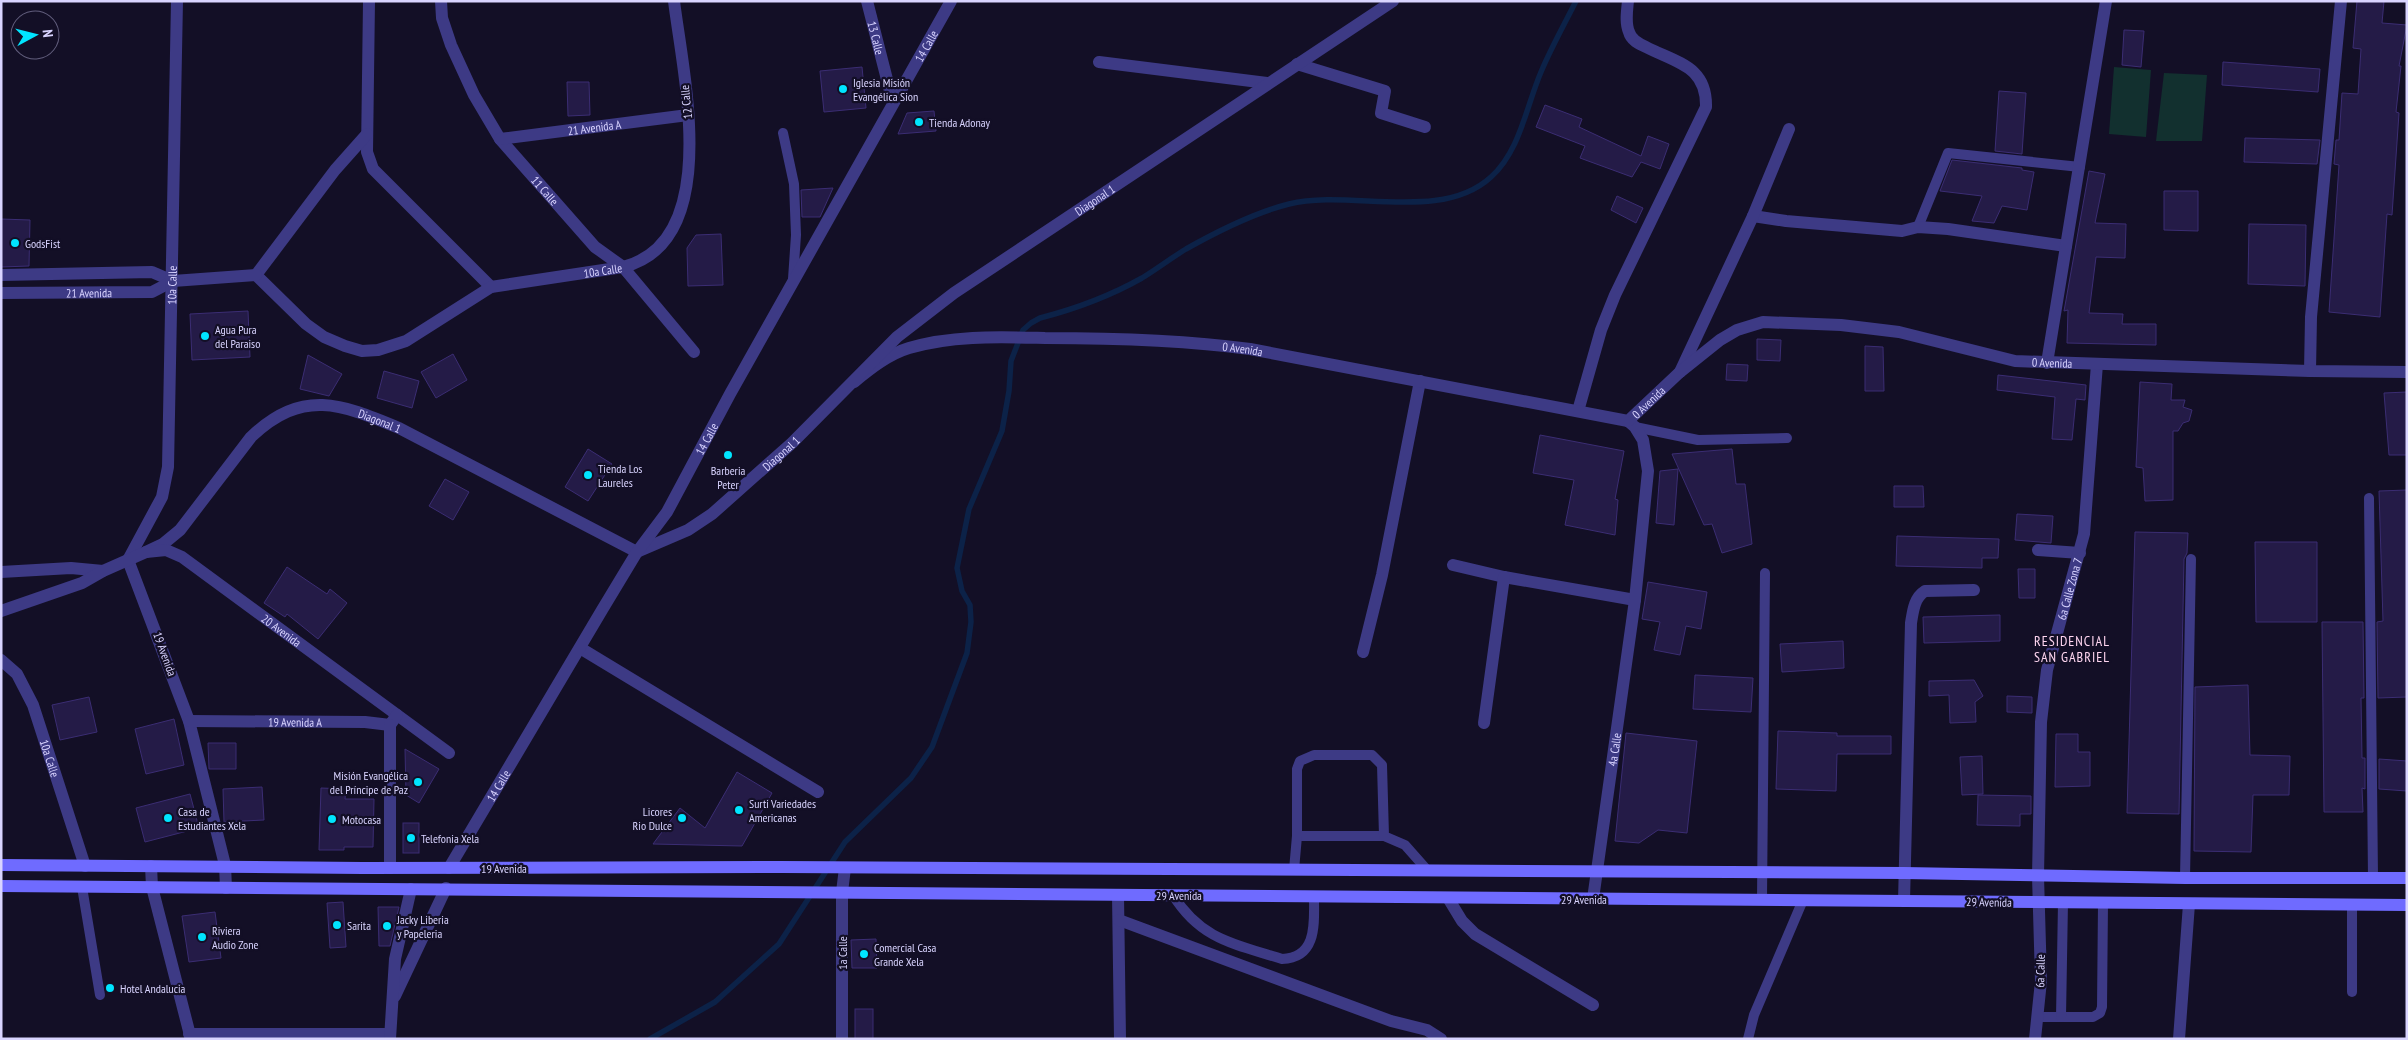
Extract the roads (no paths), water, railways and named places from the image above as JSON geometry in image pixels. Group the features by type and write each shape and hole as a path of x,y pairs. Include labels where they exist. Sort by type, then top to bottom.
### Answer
{"main road":[{"name":"19 Avenida","path":"1,865 225,865 390,868 782,867"},
{"name":"29 Avenida","path":"782,867 1596,873 1904,873 2185,878 2407,878"},
{"name":"19 Avenida","path":"1,886 761,891"},
{"name":"29 Avenida","path":"761,891 2407,905"}],"street":[{"name":"10a Calle","path":"128,560 154,514 166,482 173,281 177,1"},
{"path":"369,1 367,134 369,160 379,177 491,287"},
{"name":"11 Calle","path":"441,1 442,18 451,45 474,95 500,139 595,248 623,267 694,352"},
{"name":"12 Calle","path":"674,1 688,115 689,160 684,202"},
{"name":"13 Calle","path":"867,1 894,103"},
{"name":"14 Calle","path":"448,868 637,552 667,512 951,1"},
{"path":"1578,411 1601,330 1615,295 1706,107 1705,87 1696,73 1641,45 1631,37 1627,25 1628,1"},
{"path":"2047,363 2106,1"},
{"path":"2310,371 2311,317 2341,1"},
{"name":"Diagonal 1","path":"146,552 163,544 180,530 251,436 264,424 284,412 306,406 325,405 360,412 399,428 637,552 676,537 701,523 792,443 854,382 865,368 897,336 954,294 1389,2"},
{"path":"1099,62 1267,83"},
{"path":"1297,64 1385,91 1381,113 1426,127"},
{"name":"21 Avenida A","path":"500,139 688,115"},
{"path":"1680,372 1753,216 1789,129"},
{"path":"256,275 335,170 367,134"},
{"name":"10a Calle","path":"256,275 312,328 345,346 362,351 378,350 406,341 491,287 637,264 662,245 678,218 684,202"},
{"path":"1753,216 1786,221 1902,231 1918,227 1982,233 2066,246"},
{"name":"21 Avenida","path":"1,275 152,272 173,281"},
{"name":"21 Avenida","path":"1,293 152,292 173,281 256,275"},
{"name":"0 Avenida","path":"854,382 871,368 908,348 981,337 1082,338 1223,345 1578,411 1631,424 1680,372 1737,330 1763,322 1841,325 1889,331 2015,361 2310,371 2407,372"},
{"name":"6a Calle Zona 7","path":"2039,902 2041,722 2047,670 2084,534 2097,364"},
{"path":"1363,652 1382,575 1420,381"},
{"name":"4a Calle","path":"1593,899 1635,600 1648,472 1647,454 1631,424"},
{"name":"20 Avenida","path":"1,611 82,583 103,571 146,552 166,550 182,556 394,720 449,753"},
{"path":"2038,550 2080,553"},
{"name":"19 Avenida","path":"128,560 189,721 225,865 226,888"},
{"path":"1453,565 1504,577 1635,600"},
{"name":"20 Avenida","path":"1,572 71,568 103,571"},
{"path":"1484,723 1504,577"},
{"path":"1904,901 1911,623 1914,608 1919,595 1925,591 1974,590"},
{"path":"580,648 818,792"},
{"name":"10a Calle","path":"1,660 17,674 33,705 85,866"},
{"path":"390,868 394,720"},
{"name":"19 Avenida A","path":"189,721 365,722 394,720"},
{"path":"151,866 152,887 190,1036 390,1036 395,959 411,888"},
{"name":"1a Calle","path":"842,867 838,892 842,1039"},
{"path":"393,1000 446,888"},
{"path":"1118,895 1120,1039"},
{"path":"1448,898 1462,921 1475,934 1594,1005"},
{"name":"6a Calle","path":"2035,1039 2041,981 2039,902"},
{"path":"2179,1039 2189,904"},
{"path":"1119,920 1391,1021 1427,1030 1441,1039"}],"lane":[{"path":"783,133 794,184 796,235 793,283"},
{"path":"1918,227 1948,154 2080,167"},
{"path":"1631,424 1698,440 1787,438"},
{"path":"2369,498 2373,877"},
{"path":"2185,878 2191,559"},
{"path":"1762,899 1765,573"},
{"path":"1294,870 1297,836 1297,769 1300,762 1314,755 1372,755 1378,759 1382,765 1384,836"},
{"path":"1297,836 1384,836 1404,845 1428,871"},
{"path":"82,887 100,995"},
{"path":"1173,896 1182,911 1206,932 1217,938 1282,959 1292,959 1300,955 1311,941 1314,896"},
{"path":"1748,1039 1754,1015 1803,900"},
{"path":"2062,1017 2063,902"},
{"path":"2038,1017 2093,1018 2098,1016 2102,1010 2103,903"},
{"path":"2352,904 2352,992"}],"waterway":[{"path":"650,1039 715,1002 779,944 845,842 911,778 932,747 967,653 971,622 970,605 962,591 957,568 969,509 1002,431 1009,391 1011,361 1023,330 1040,318 1079,306 1117,291 1142,278 1186,249 1249,217 1276,208 1313,200 1421,202 1447,199 1470,191 1491,177 1509,155 1516,142 1545,63 1576,1"}],"place":[{"name":"Iglesia Misión Evangélica Sion","path":"843,89"},
{"name":"Tienda Adonay","path":"919,122"},
{"name":"GodsFist","path":"15,243"},
{"name":"Agua Pura del Paraiso","path":"205,336"},
{"name":"Barberia Peter","path":"728,455"},
{"name":"Tienda Los Laureles","path":"588,475"},
{"name":"Misión Evangélica del Príncipe de Paz","path":"418,782"},
{"name":"Surti Variedades Americanas","path":"739,810"},
{"name":"Casa de Estudiantes Xela","path":"168,818"},
{"name":"Licores Rio Dulce","path":"682,818"},
{"name":"Motocasa","path":"332,819"},
{"name":"Telefonia Xela","path":"411,838"},
{"name":"Sarita","path":"337,925"},
{"name":"Jacky Liberia y Papeleria","path":"387,926"},
{"name":"Riviera Audio Zone","path":"202,937"},
{"name":"Comercial Casa Grande Xela","path":"864,954"},
{"name":"Hotel Andalucia","path":"110,988"}],"district":[{"name":"RESIDENCIAL SAN GABRIEL","path":"2072,650"}]}
